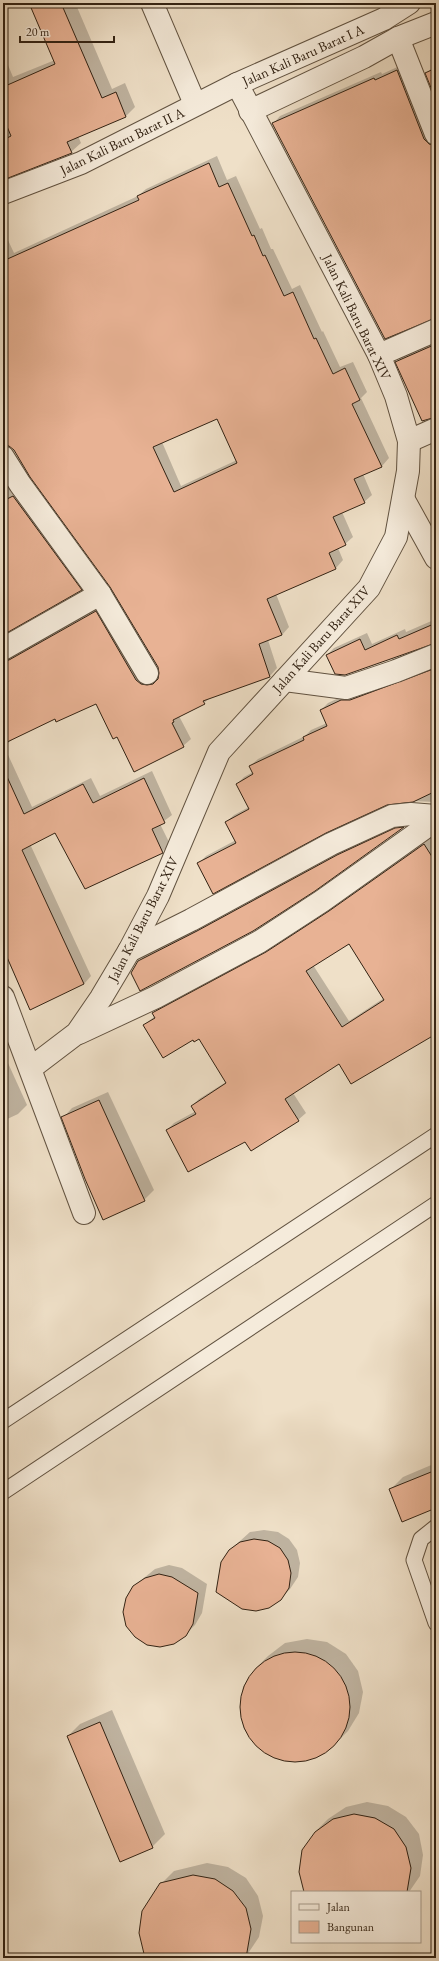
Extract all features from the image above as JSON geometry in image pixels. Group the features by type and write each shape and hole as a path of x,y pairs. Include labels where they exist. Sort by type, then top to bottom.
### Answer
{"street":[{"path":"152,3 195,104"},
{"name":"Jalan Kali Baru Barat I A","path":"195,104 384,19 409,3"},
{"path":"250,111 364,57 398,38 436,23"},
{"path":"398,38 436,134"},
{"name":"Jalan Kali Baru Barat XIV","path":"31,1068 77,1034 102,998 130,951 161,890 219,752 369,588 396,537 404,500 408,471 409,441 396,396 379,355 237,84"},
{"name":"Jalan Kali Baru Barat II A","path":"3,193 81,163 195,104"},
{"path":"379,355 436,330"},
{"path":"409,441 436,430"},
{"path":"3,457 20,484 100,594 147,673"},
{"path":"404,500 436,558"},
{"path":"3,650 100,594"},
{"path":"284,680 346,688 396,671 436,655"},
{"path":"130,951 191,920 331,844 392,816 411,814 436,816"},
{"path":"77,1034 156,997 259,942 322,901 436,820"},
{"path":"3,997 31,1068 84,1213"}],"lane":[{"path":"3,1421 436,1135"},
{"path":"3,1492 436,1204"},
{"path":"436,1527 421,1539 414,1560 436,1623"}],"building":[{"path":"29,3 61,3 102,98 116,92 126,117 67,142 72,153 3,180 3,140 11,136 3,117 3,87 55,64"},
{"path":"436,68 436,100 425,73"},
{"path":"397,70 424,139 429,144 436,146 436,318 385,339 272,123 374,78 375,80"},
{"path":"209,163 219,187 228,183 252,236 254,235 263,256 265,255 284,296 293,292 314,339 316,338 333,374 345,368 360,400 352,404 382,467 354,479 365,503 333,517 346,545 329,553 336,569 267,599 282,635 259,644 270,677 203,701 205,704 173,720 174,722 172,723 184,747 134,772 117,737 113,739 96,704 56,722 55,719 3,744 3,661 9,660 96,611 136,680 141,684 153,684 158,679 159,673 158,667 110,587 30,477 14,450 9,446 3,445 3,261 139,200 137,196","holes":["217,419 237,463 174,492 153,447"]},
{"path":"436,344 436,417 422,421 395,362"},
{"path":"13,496 82,590 3,635 3,501"},
{"path":"436,623 436,643 345,675 335,674 326,655 360,639 365,650 397,635 399,639"},
{"path":"436,668 436,791 413,802 387,805 326,833 213,894 197,863 236,843 225,822 249,809 236,784 253,774 249,766 304,740 303,737 327,726 320,710 341,700 350,700"},
{"path":"3,768 24,814 83,784 93,803 144,778 165,823 152,829 163,853 85,889 55,833 22,850 84,984 30,1010 3,948"},
{"path":"404,827 315,891 253,931 140,991 131,973 138,961 197,931 337,855 395,828"},
{"path":"424,844 436,863 436,1034 351,1084 339,1064 285,1099 299,1121 251,1151 245,1142 188,1172 166,1130 196,1114 191,1106 226,1083 199,1039 194,1042 193,1040 163,1058 143,1025 155,1018 152,1013 266,952 329,911","holes":["349,944 384,1000 342,1027 306,971"]},
{"path":"99,1100 145,1201 103,1220 61,1117"},
{"path":"436,1470 436,1508 402,1522 389,1489"},
{"path":"254,1539 268,1541 280,1548 288,1560 291,1573 289,1588 281,1600 269,1608 256,1611 242,1609 216,1592 221,1562 229,1550 240,1542"},
{"path":"159,1574 172,1577 198,1593 193,1624 186,1636 174,1644 160,1647 147,1645 135,1637 126,1626 123,1612 126,1598 133,1586 145,1578"},
{"path":"295,1652 316,1656 326,1661 334,1668 341,1676 346,1686 350,1707 346,1728 341,1738 334,1746 326,1753 316,1758 295,1762 274,1758 264,1753 256,1746 249,1738 244,1728 240,1707 244,1686 249,1676 256,1668 264,1661 274,1656"},
{"path":"100,1722 153,1848 120,1862 67,1736"},
{"path":"354,1814 375,1818 394,1829 406,1847 411,1868 407,1891 304,1891 299,1872 302,1850 315,1832 333,1819"},
{"path":"193,1875 215,1879 233,1891 246,1908 251,1929 246,1958 145,1958 139,1933 142,1911 160,1883"}]}
